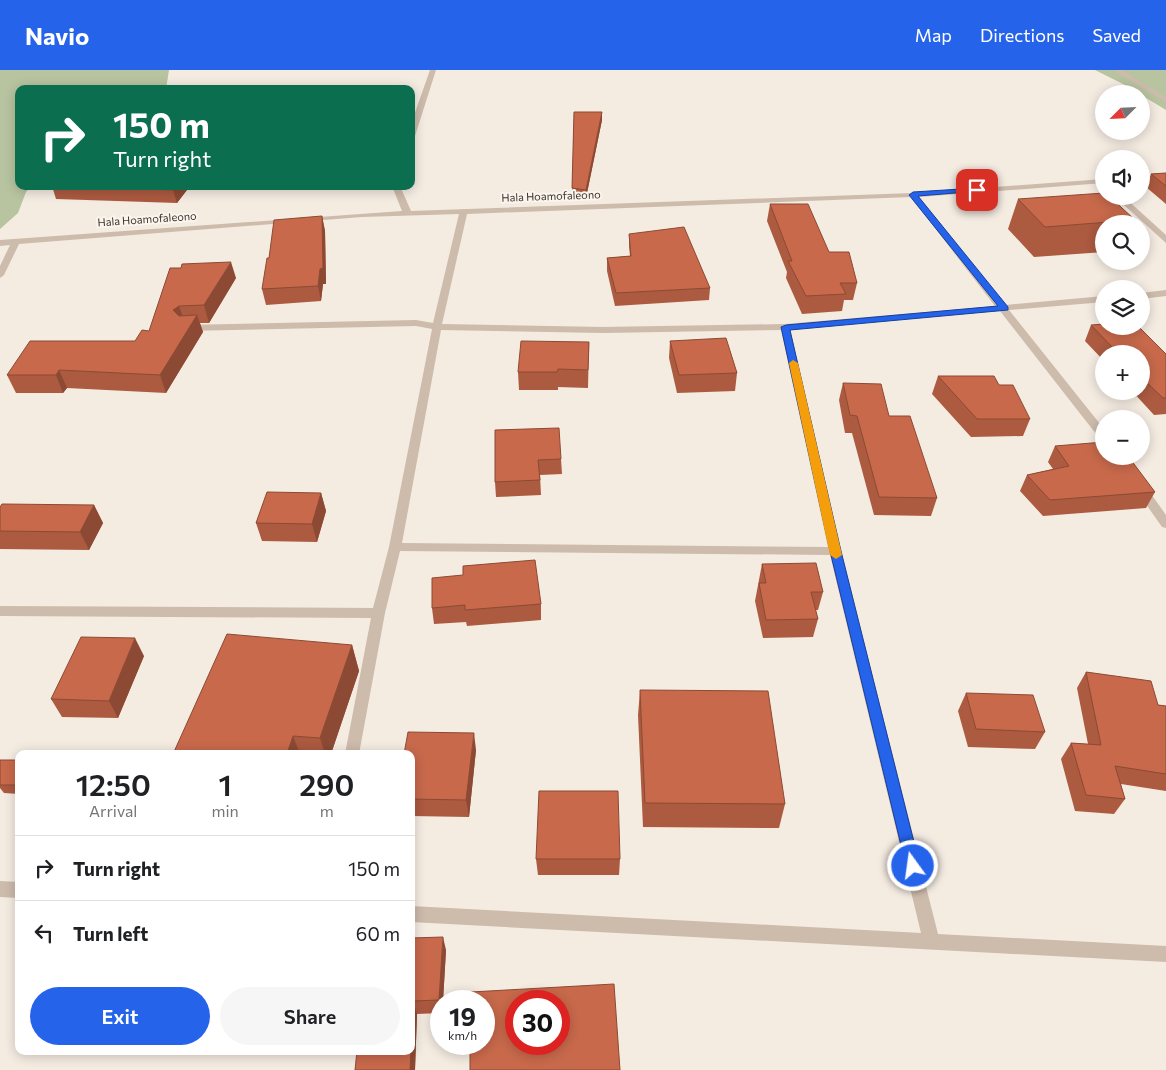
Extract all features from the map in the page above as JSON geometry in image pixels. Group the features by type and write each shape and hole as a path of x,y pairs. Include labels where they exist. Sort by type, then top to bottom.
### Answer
{"street":[{"path":"415,117 433,70"},
{"path":"1116,70 1166,100"},
{"path":"1150,178 1166,177"},
{"name":"Hala Hoamofaleono","path":"0,242 406,212 913,195 1095,183"},
{"path":"398,190 406,212"},
{"path":"913,195 1095,425"},
{"path":"1128,205 1166,240"},
{"path":"353,750 378,613 395,547 438,327 464,210"},
{"path":"0,275 16,241"},
{"path":"1150,295 1166,293"},
{"path":"186,328 416,323 438,327 604,330 786,327 1095,300"},
{"path":"786,327 835,551 931,940"},
{"path":"1134,479 1166,524"},
{"path":"395,547 835,551"},
{"path":"0,611 378,613"},
{"path":"0,889 15,890"},
{"path":"415,914 931,940 1166,954"}],"green space":[{"path":"0,70 169,70 167,85 15,85 15,190 28,190 18,213 0,229"},
{"path":"1095,70 1166,70 1166,110 1150,100 1150,85 1123,84"}],"building":[{"path":"574,112 602,112 586,190 572,188"},
{"path":"1166,173 1166,186 1151,174"},
{"path":"1095,194 1095,205 1119,205 1130,215 1095,215 1095,223 1045,227 1018,199"},
{"path":"770,204 808,204 829,252 849,252 857,283 840,283 846,294 806,296 788,261 792,261"},
{"path":"322,216 323,268 320,269 318,286 262,289 267,258 269,258 274,220"},
{"path":"684,227 710,288 616,293 607,258 631,256 629,234"},
{"path":"231,262 204,305 179,306 173,310 179,316 197,315 160,375 59,370 56,375 7,375 30,341 135,341 142,330 149,331 170,268 181,268 182,264"},
{"path":"1101,335 1147,335 1166,354 1166,398 1163,398 1150,386 1150,345 1110,345"},
{"path":"726,338 737,373 679,375 670,341"},
{"path":"521,341 589,342 588,370 558,369 557,372 518,372"},
{"path":"938,376 994,376 999,385 1013,385 1030,419 977,419"},
{"path":"843,383 881,384 889,416 910,416 937,498 879,497 857,416 850,415"},
{"path":"559,428 561,459 538,460 540,480 495,482 495,430"},
{"path":"1095,443 1095,465 1135,465 1155,492 1050,500 1027,475 1069,466 1055,446"},
{"path":"267,492 321,493 312,524 256,523"},
{"path":"2,504 94,505 80,532 0,531 0,507"},
{"path":"535,560 541,604 465,610 465,605 432,608 432,578 463,575 463,566"},
{"path":"816,563 823,592 811,592 818,619 766,620 759,583 766,583 762,564"},
{"path":"227,634 352,645 320,738 293,736 288,750 175,750"},
{"path":"81,637 135,638 109,701 51,699"},
{"path":"1086,672 1151,681 1158,705 1166,706 1166,774 1115,766 1125,799 1086,795 1071,743 1101,745"},
{"path":"640,690 768,691 785,804 645,803"},
{"path":"966,693 1033,695 1045,732 976,729"},
{"path":"408,732 474,733 466,800 415,799 415,750 405,750"},
{"path":"0,760 15,760 15,785 0,785"},
{"path":"539,791 618,791 620,859 536,859"},
{"path":"443,937 440,990 430,990 430,1000 415,1001 415,938"},
{"path":"614,984 620,1070 470,1070 470,1055 495,1055 495,991 505,990 505,1055 570,1055 570,990 507,990"},
{"path":"357,1055 411,1055 410,1070 355,1070"}],"slow traffic":[{"path":"793,363 836,555"}],"route":[{"path":"913,866 835,551 786,327 1004,308 913,195 977,190"}]}
